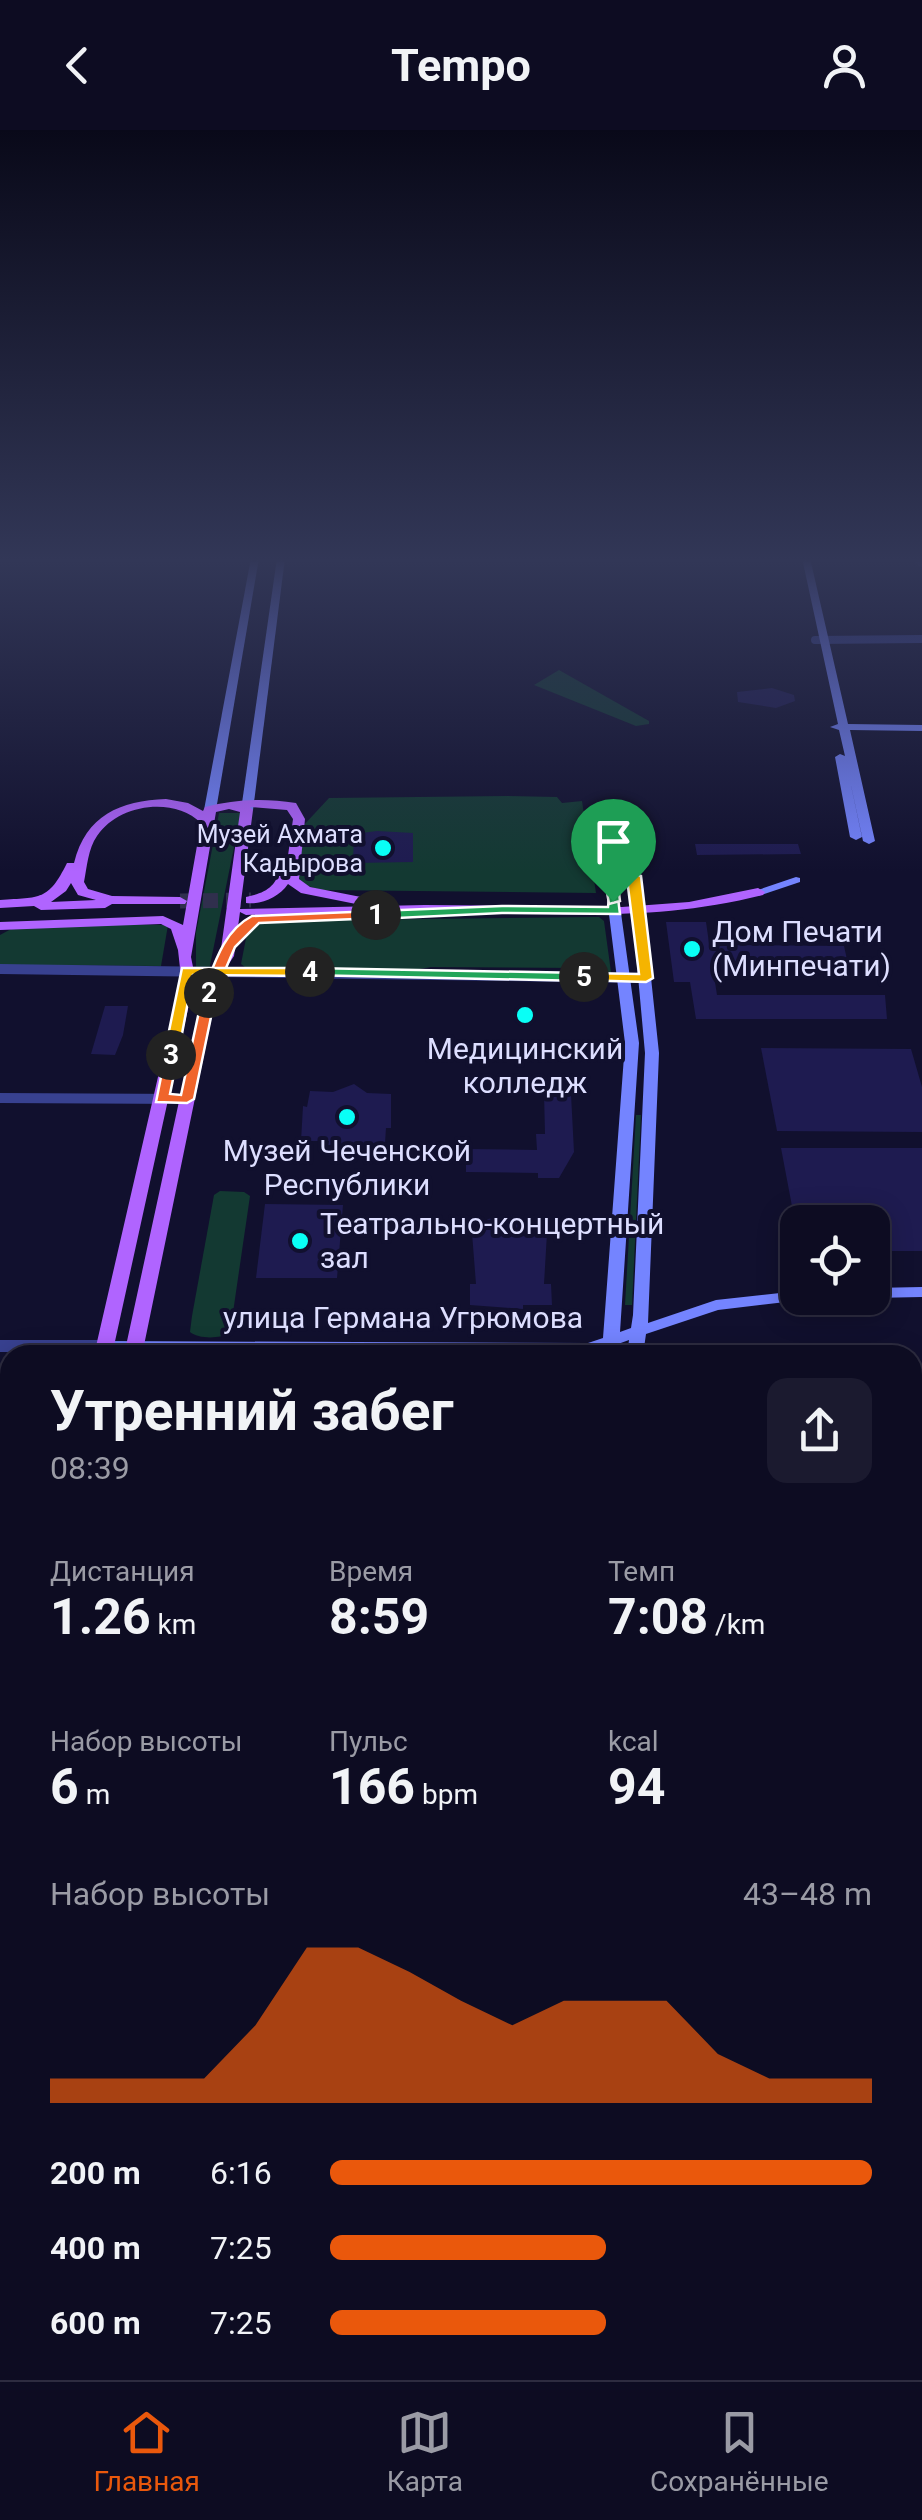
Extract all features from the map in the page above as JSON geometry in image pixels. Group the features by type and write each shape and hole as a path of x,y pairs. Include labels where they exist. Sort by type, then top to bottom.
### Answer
{"main road":[{"path":"227,808 243,663"},
{"path":"105,1345 162,1099 186,964 227,808 258,663"},
{"path":"825,663 869,841"},
{"path":"839,727 922,728"},
{"path":"839,727 856,837"},
{"path":"0,906 34,901 61,891 84,832 124,807 174,798 227,808 245,827"},
{"path":"180,907 111,900 83,892 76,882 90,836 114,816 159,804 188,805 200,811 250,802 291,806 299,819 292,880 306,890 356,900"},
{"path":"135,1345 213,977 228,946 245,827 255,817 273,812 291,819 284,883 274,893 248,905"},
{"path":"609,1345 614,1318 631,1070 626,978 610,874 634,874 652,1053 637,1345"},
{"path":"248,905 356,900 696,908 796,880"},
{"path":"248,905 502,910"},
{"path":"0,906 180,907"},
{"path":"228,946 246,925 257,919 614,906"},
{"path":"0,918 180,907"},
{"path":"0,926 163,920 177,926 186,964"},
{"path":"890,1293 922,1292"},
{"name":"улица Германа Угрюмова","path":"614,1345 640,1328 716,1305 780,1298"}],"street":[{"path":"0,968 186,964 218,970 273,972 646,978"},
{"path":"0,1098 187,1099"}],"green space":[{"path":"559,670 649,724 636,726 534,685"},
{"path":"557,797 562,803 582,801 596,893 322,890 304,885 297,877 302,827 329,798"},
{"path":"219,813 241,813 208,975 196,975 196,933"},
{"path":"599,917 604,921 611,972 586,972 579,968 246,968 241,964 249,923 253,921"},
{"path":"57,924 168,925 161,966 0,965 0,935 13,928"},
{"path":"636,1115 641,1115 632,1305 625,1305"},
{"path":"220,1191 250,1196 230,1333 204,1337 190,1332 214,1195"}],"building":[{"path":"772,688 794,695 795,701 776,708 738,702 737,692"},
{"name":"Музей Ахмата Кадырова","path":"413,833 413,862 353,863 354,834"},
{"path":"695,844 798,844 801,854 697,855"},
{"path":"666,922 706,922 709,943 723,945 844,946 848,964 712,963 717,995 885,995 887,1019 696,1019 690,982 674,982"},
{"path":"105,1006 128,1006 115,1055 91,1054"},
{"path":"761,1048 911,1049 922,1087 922,1132 777,1131"},
{"name":"Музей Чеченской Республики","path":"354,1084 367,1093 391,1094 391,1128 386,1128 385,1143 328,1145 329,1141 301,1141 303,1106 307,1107 310,1091 333,1092"},
{"path":"544,1093 571,1094 574,1152 559,1178 538,1178 538,1173 466,1172 466,1149 537,1150 536,1134 545,1134"},
{"path":"781,1148 922,1148 922,1251 890,1251 890,1205 792,1205"},
{"name":"Театрально-концертный зал","path":"265,1204 343,1205 337,1278 256,1278"},
{"path":"509,1215 534,1221 547,1233 544,1284 551,1284 552,1305 523,1305 523,1309 470,1305 470,1284 476,1284 472,1233 488,1219"}],"tunnel":[{"path":"180,901 251,900"}],"place":[{"name":"Музей Ахмата Кадырова","path":"383,848"},
{"name":"Дом Печати (Минпечати)","path":"692,949"},
{"name":"Медицинский колледж","path":"525,1015"},
{"name":"Музей Чеченской Республики","path":"347,1117"},
{"name":"Театрально-концертный зал","path":"300,1241"}],"route":[{"path":"613,901 610,874 634,874 646,978 218,970 187,971 162,1099 187,1099 213,977 218,970 227,956 228,946 246,925 257,919 502,910 616,912 613,901"}]}
